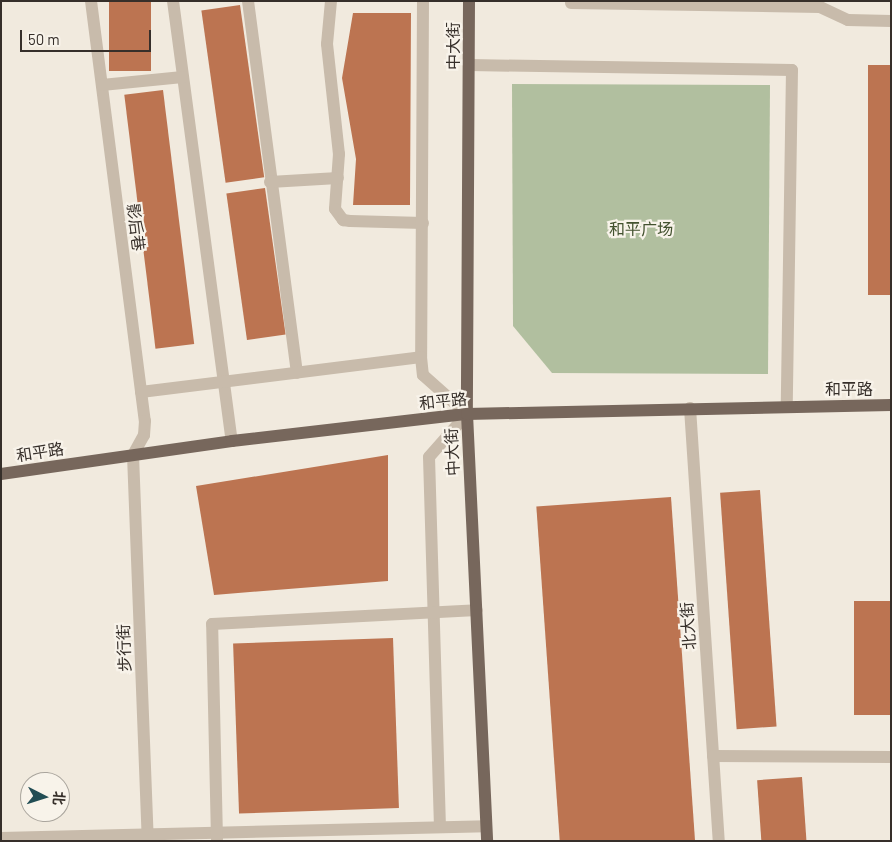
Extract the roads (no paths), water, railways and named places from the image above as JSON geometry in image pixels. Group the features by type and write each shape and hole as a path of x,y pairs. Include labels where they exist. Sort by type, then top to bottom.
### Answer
{"main road":[{"name":"中大街","path":"469,1 466,414 487,841"},
{"name":"和平路","path":"1,474 232,441 466,414 891,405"}],"street":[{"name":"影后巷","path":"91,1 141,392 144,435 133,455"},
{"path":"173,1 232,441"},
{"path":"248,1 296,373"},
{"path":"331,1 327,44 329,78 338,122 338,178 335,209 343,220 423,223"},
{"path":"424,1 421,357 424,375 466,414 429,457 432,612 440,827"},
{"path":"571,3 820,7 848,20 891,21"},
{"path":"470,65 792,70 787,406"},
{"path":"102,85 184,77"},
{"path":"270,182 338,178"},
{"path":"141,392 421,357"},
{"name":"北大街","path":"690,408 719,841"},
{"name":"步行街","path":"133,455 148,838"},
{"path":"217,837 212,624 477,610"},
{"path":"713,756 891,757"},
{"path":"1,838 217,837 486,826"}],"park label":[{"name":"和平广场","path":"641,229"}]}
